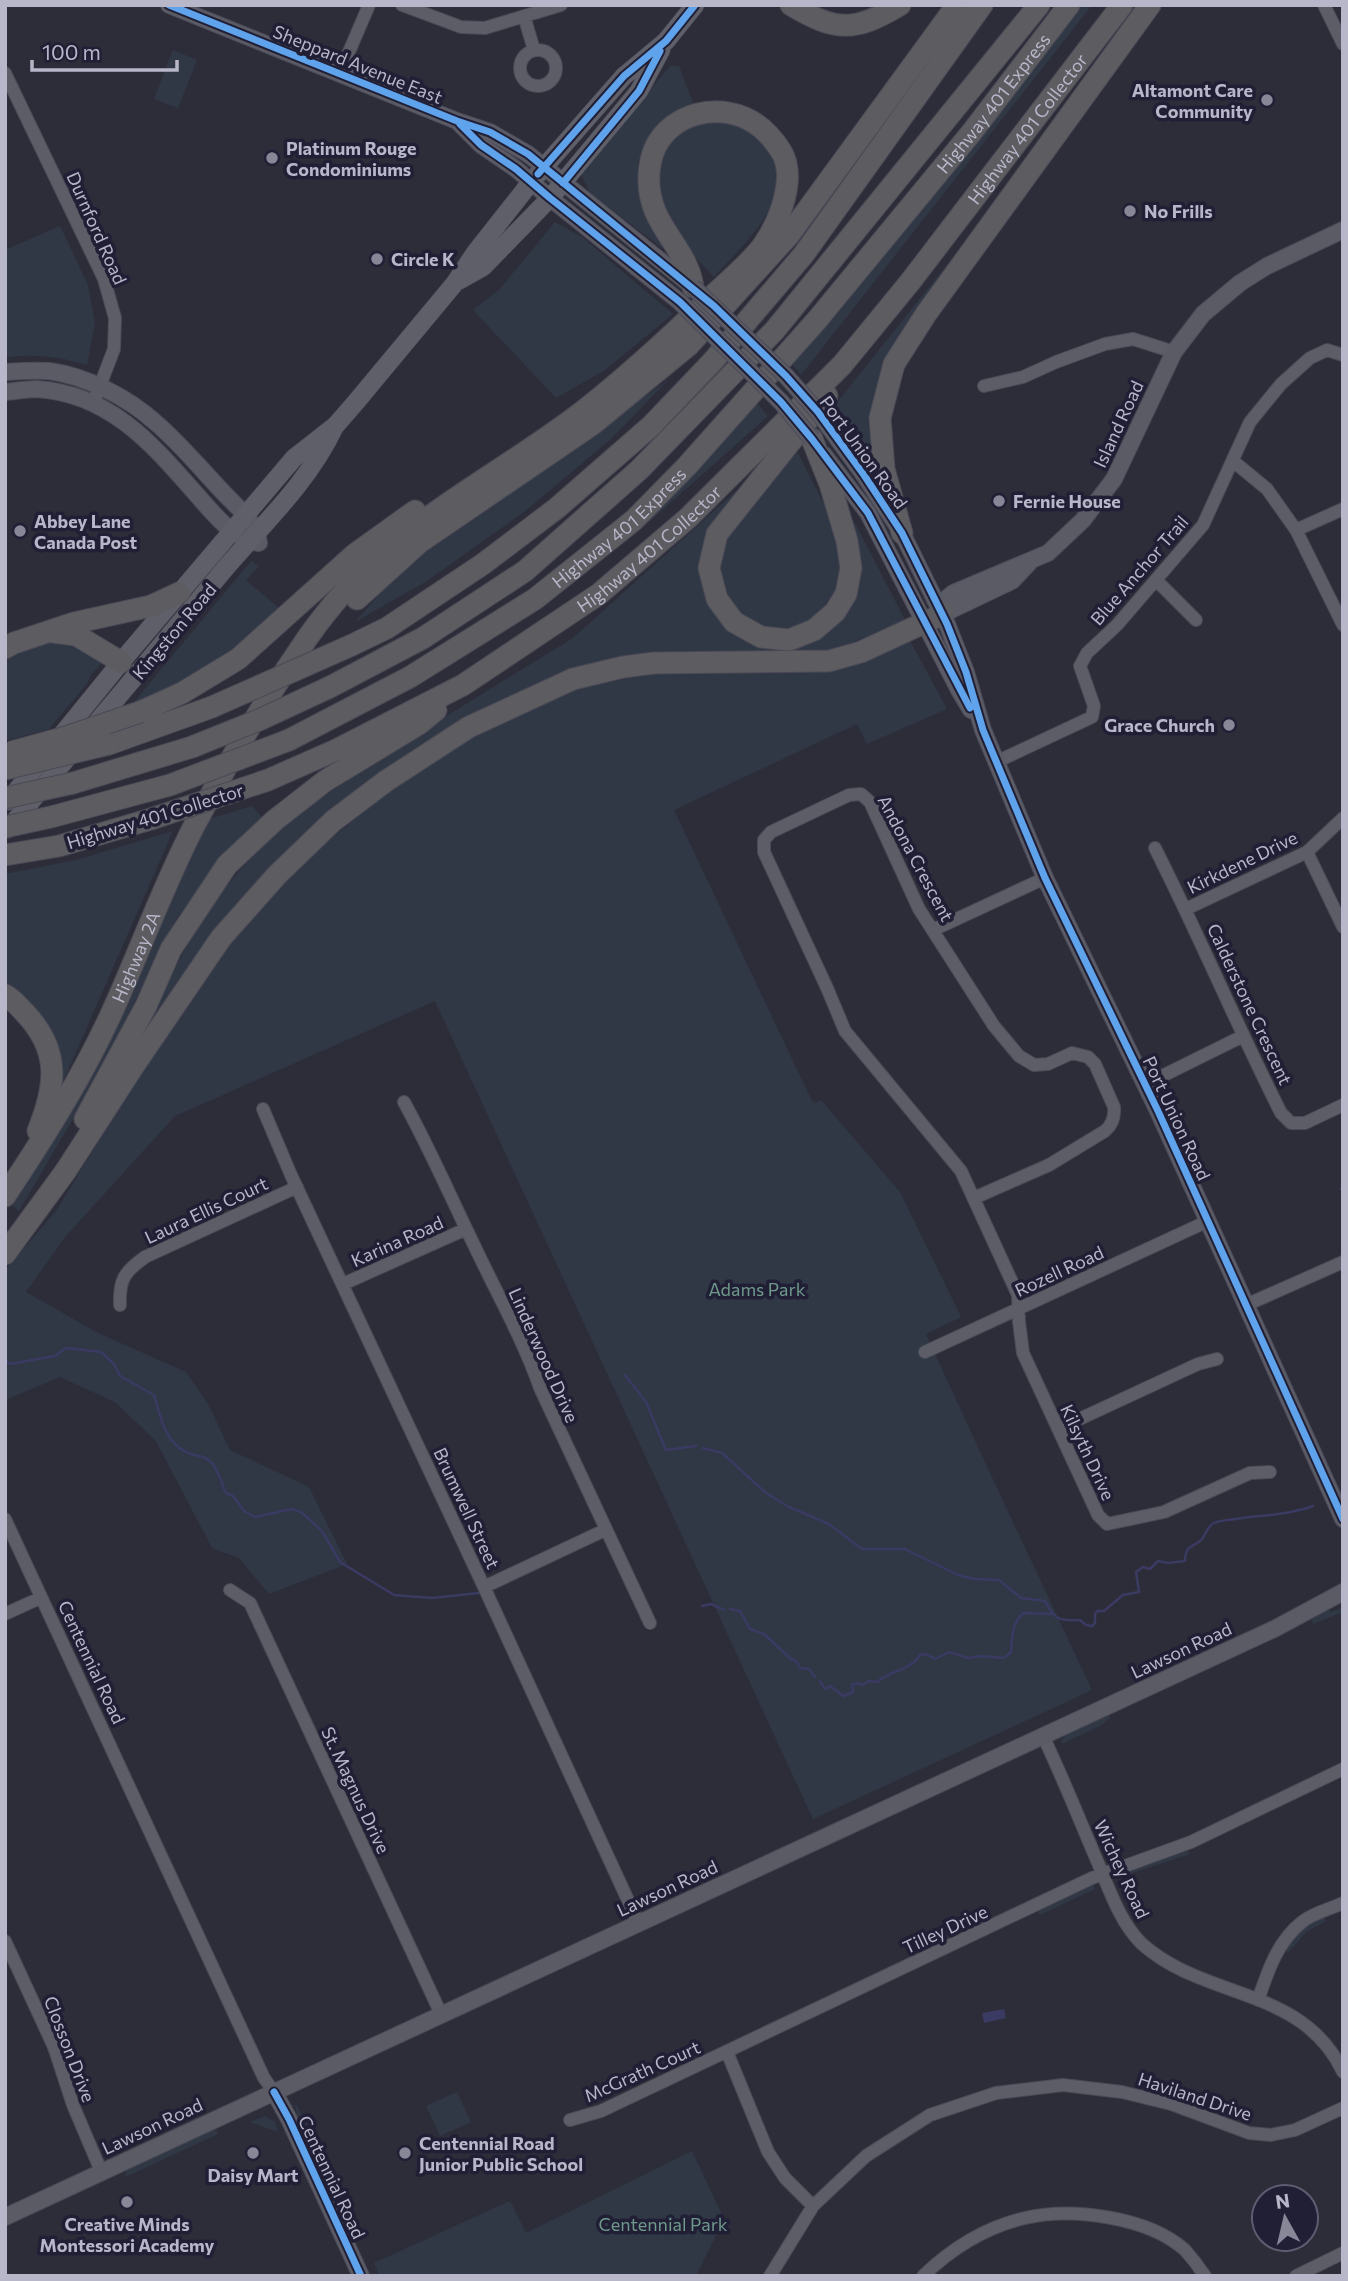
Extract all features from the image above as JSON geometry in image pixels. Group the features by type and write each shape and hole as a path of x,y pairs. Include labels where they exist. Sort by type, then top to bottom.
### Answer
{"highway":[{"path":"791,5 820,21 842,26 875,20 900,5"},
{"path":"258,715 345,610 420,542 593,424 690,345 789,235 957,5"},
{"path":"7,758 108,744 212,707 352,645 387,628 483,564 557,508 652,426 712,362 804,254 982,5"},
{"name":"Highway 401 Express","path":"5,798 73,783 192,747 259,720 330,687 423,638 525,571 639,470 775,330 1039,5"},
{"name":"Highway 401 Express","path":"5,829 170,785 289,740 410,677 535,599 634,520 695,456 817,320 972,132 1069,5"},
{"name":"Highway 401 Collector","path":"7,854 59,846 268,780 336,750 463,685 577,609 688,518 842,365 910,282 1122,5"},
{"path":"902,533 884,468 880,418 894,364 926,314 1150,5"},
{"path":"258,715 320,621 384,552 443,506 580,413 661,346 763,245 779,211 789,179 784,156 771,137 753,121 729,113 700,112 681,120 666,131 649,162 648,181 653,212 691,272 687,295"},
{"path":"7,758 140,712 182,693 238,659 355,554 474,469 661,346"},
{"path":"812,439 840,487 842,522 851,568 846,594 835,612 814,630 789,640 761,637 734,622 717,599 709,568 717,534 829,394 842,365"},
{"path":"5,648 74,623 151,606 179,593"},
{"path":"5,1252 65,1172 221,938 276,875 333,821 386,780 469,727 573,679 654,663 829,661 861,652 934,619"},
{"path":"47,632 76,635 129,669"},
{"path":"5,1252 54,1177 146,1006 171,949 227,865 275,820 325,781 419,724 463,685"},
{"name":"Highway 2A","path":"8,1193 68,1099 111,1013 193,828 258,715"},
{"path":"5,995 35,1024 51,1052 52,1076 46,1111 35,1140 8,1193"}],"main road":[{"name":"Kingston Road","path":"455,283 483,267 563,183 639,90 666,41 695,5"},
{"name":"Kingston Road","path":"5,829 129,669 179,593 295,458 336,425 455,283 531,182 624,76 666,41"},
{"name":"Kingston Road","path":"5,805 302,481 323,451 336,425"}],"street":[{"name":"Sheppard Avenue East","path":"169,5 490,132 528,154 544,167"},
{"path":"340,73 369,5"},
{"path":"402,5 461,27 485,28 561,5"},
{"path":"1324,5 1343,44"},
{"path":"524,16 534,50"},
{"name":"Durnford Road","path":"5,73 104,279 115,318 114,349 93,404"},
{"name":"Sheppard Avenue East","path":"457,121 481,145 531,182"},
{"name":"Port Union Road","path":"544,167 687,295 786,376 818,412 902,533 959,690 984,730 1045,878 1208,1221 1343,1519"},
{"name":"Port Union Road","path":"531,182 687,295 812,439"},
{"name":"Island Road","path":"934,619 1012,581 1028,563 1048,553 1083,520 1114,479 1174,352 1203,314 1240,283 1343,230"},
{"path":"984,386 1023,377 1105,344 1133,339 1174,352"},
{"name":"Blue Anchor Trail","path":"996,762 1092,717 1094,706 1080,666 1087,653 1117,625 1203,526 1250,422 1281,384 1310,358 1327,350 1343,355"},
{"path":"5,372 48,371 122,398 156,422 246,515 252,537"},
{"path":"5,392 35,389 66,393 121,418 135,429 218,520 232,531 252,537"},
{"path":"1233,461 1267,489 1296,530 1343,625"},
{"name":"Port Union Road","path":"840,487 868,513 934,619"},
{"path":"1296,530 1343,509"},
{"path":"1157,581 1196,620"},
{"name":"Andona Crescent","path":"974,1198 1049,1165 1105,1131 1110,1127 1114,1107 1095,1064 1088,1057 1072,1053 1048,1064 1034,1065 1019,1056 994,1026 919,909 870,803 861,794 849,795 771,832 764,840 764,852 845,1031 959,1166 1018,1295 1020,1308"},
{"name":"Kirkdene Drive","path":"1186,909 1307,852 1343,818"},
{"name":"Calderstone Crescent","path":"1155,848 1281,1113 1291,1123 1305,1123 1343,1105"},
{"path":"1307,852 1343,927"},
{"path":"933,930 1045,878"},
{"path":"1144,1085 1243,1037"},
{"name":"Linderwood Drive","path":"404,1102 429,1148 531,1361 540,1388 650,1623"},
{"name":"Brumwell Street","path":"263,1110 638,1923"},
{"name":"Laura Ellis Court","path":"120,1305 120,1286 134,1265 145,1257 297,1187"},
{"name":"Rozell Road","path":"925,1352 1208,1221"},
{"name":"Karina Road","path":"343,1284 466,1229"},
{"path":"1246,1305 1343,1262"},
{"name":"Kilsyth Drive","path":"1020,1308 1023,1353 1098,1515 1107,1524 1164,1512 1250,1473 1270,1472"},
{"path":"1058,1429 1198,1364 1217,1359"},
{"name":"Centennial Road","path":"5,1520 264,2078 289,2119 361,2276"},
{"path":"484,1587 605,1530"},
{"name":"St. Magnus Drive","path":"230,1590 250,1603 441,2014"},
{"name":"Lawson Road","path":"5,2217 1274,1629 1343,1592"},
{"path":"5,1614 40,1598"},
{"name":"Wichey Road","path":"1043,1736 1102,1874 1134,1936 1185,1971 1258,2000 1308,2025 1327,2045 1343,2072"},
{"name":"Tilley Drive","path":"727,2052 1102,1874 1189,1842 1343,1769"},
{"path":"1258,2000 1275,1955 1286,1938 1303,1921 1343,1903"},
{"name":"Closson Drive","path":"5,1941 50,2038 72,2105 101,2171"},
{"path":"727,2052 768,2152 785,2178 813,2206"},
{"name":"McGrath Court","path":"570,2120 601,2111 727,2052"},
{"name":"Haviland Drive","path":"770,2276 813,2206 866,2156 930,2115 996,2093 1063,2085 1122,2092 1171,2104 1249,2133 1271,2135 1296,2130 1343,2108"},
{"path":"923,2276 946,2255 1002,2225 1027,2218 1065,2214 1122,2221 1154,2232 1184,2250 1205,2276"},
{"path":"1296,2276 1343,2253"}],"green space":[{"path":"1080,5 1092,5 801,375 792,364"},
{"path":"173,50 197,60 178,108 154,99"},
{"path":"670,66 679,66 693,103 656,126 638,161 640,183 667,244 662,248 590,193 580,172"},
{"path":"717,118 763,137 775,159 777,183 767,213 758,227 714,277 681,243 655,200 656,157 671,135 693,122"},
{"path":"1005,192 889,362 875,475 831,410"},
{"path":"555,222 582,237 673,314 605,370 556,398 473,310 499,290"},
{"path":"60,226 88,285 95,323 87,365 46,357 5,358 5,250"},
{"path":"668,380 611,439 524,512 427,581 355,622 405,565 524,484"},
{"path":"757,403 768,416 649,522 646,518"},
{"path":"798,453 827,510 831,511 841,553 841,579 836,597 825,611 811,621 794,627 758,625 743,617 722,594 719,573 722,554 730,534 755,496"},
{"path":"746,482 702,574 751,641 843,613 844,508 855,523 905,620 835,650 804,655 637,658 474,715 219,929 137,1037 205,913 257,849 286,823 375,760 573,638"},
{"path":"251,561 259,566 246,580 280,609 220,662 129,708"},
{"path":"62,636 104,661 49,729 5,741 5,656"},
{"name":"Adams Park","path":"909,639 947,709 867,744 857,724 674,810 810,1097 814,1103 821,1100 900,1192 961,1317 926,1334 1092,1690 813,1819 435,1001 175,1116 65,1237 26,1292 98,1333 186,1372 208,1404 230,1450 309,1487 347,1564 269,1594 239,1558 212,1548 156,1441 115,1402 60,1377 5,1400 5,1270 56,1211 178,1011 232,941 305,861 383,795 475,732 551,696 632,674 775,668"},
{"path":"252,806 263,818 220,859 176,919 96,1079 19,1211 12,1205 94,1071 206,820"},
{"path":"173,831 62,1084 56,1082 5,988 5,874 76,860"},
{"path":"1341,1608 1343,1612 1313,1624 1312,1619 1329,1609 1331,1612"},
{"path":"1109,1715 1110,1718 1100,1726 1062,1744 1061,1740 1069,1733"},
{"path":"1187,1850 1190,1854 1118,1878 1120,1873"},
{"path":"1093,1885 1095,1889 1040,1915 1038,1911"},
{"path":"1324,1917 1326,1921 1306,1932 1288,1953 1285,1950 1303,1929"},
{"path":"457,2092 471,2122 440,2136 426,2106"},
{"path":"295,2105 330,2176 327,2178 297,2113"},
{"path":"265,2116 275,2122 278,2132 250,2122"},
{"path":"216,2129 218,2134 125,2177 127,2170"},
{"name":"Centennial Park","path":"692,2151 724,2219 696,2276 380,2276 374,2263 510,2201 526,2233"}],"shaded area":[{"path":"1004,2009 1006,2018 984,2023 982,2013"}],"waterway":[{"path":"5,1360 10,1364 55,1356 66,1348 101,1352 114,1364 120,1376 154,1395 164,1428 173,1442 186,1452 206,1458 212,1463 226,1493 233,1496 244,1511 255,1517 292,1509 301,1512 322,1531 340,1562 394,1595 432,1598 479,1593"},
{"path":"625,1375 646,1402 666,1450 696,1446"},
{"path":"703,1448 722,1453 766,1493 789,1507 829,1524 862,1549 905,1549 958,1575 999,1580 1021,1598 1045,1601 1058,1618 1080,1620 1092,1626 1097,1611 1104,1611 1123,1595 1139,1592 1136,1572 1143,1567 1150,1569 1158,1561 1185,1561 1189,1548 1200,1541 1214,1523 1285,1513 1313,1506"},
{"path":"702,1606 711,1604 724,1610"},
{"path":"730,1609 740,1611 750,1629 764,1634 796,1661 800,1668 809,1669 815,1677"},
{"path":"820,1681 825,1689 830,1686 843,1696 853,1692 852,1685 877,1682 911,1664 920,1655 926,1654 935,1659 949,1652 968,1658 1004,1658 1011,1652 1015,1626 1023,1613 1053,1614"}],"cycle path":[{"path":"169,5 490,132 528,154 714,306 786,376 818,412 902,533 947,624 966,672 983,730 1045,878 1158,1111 1343,1519"},
{"path":"538,174 624,76 666,41 695,5"},
{"path":"563,183 639,91 660,51"},
{"path":"460,124 481,145 516,169 680,302 781,402 868,513 970,708"},
{"path":"274,2092 361,2276"}],"place":[{"name":"Altamont Care Community","path":"1267,100"},
{"name":"Platinum Rouge Condominiums","path":"272,158"},
{"name":"No Frills","path":"1130,211"},
{"name":"Circle K","path":"377,259"},
{"name":"Fernie House","path":"999,501"},
{"name":"Abbey Lane Canada Post","path":"20,531"},
{"name":"Grace Church","path":"1229,725"},
{"name":"Daisy Mart","path":"253,2153"},
{"name":"Centennial Road Junior Public School","path":"405,2153"},
{"name":"Creative Minds Montessori Academy","path":"127,2202"}]}
